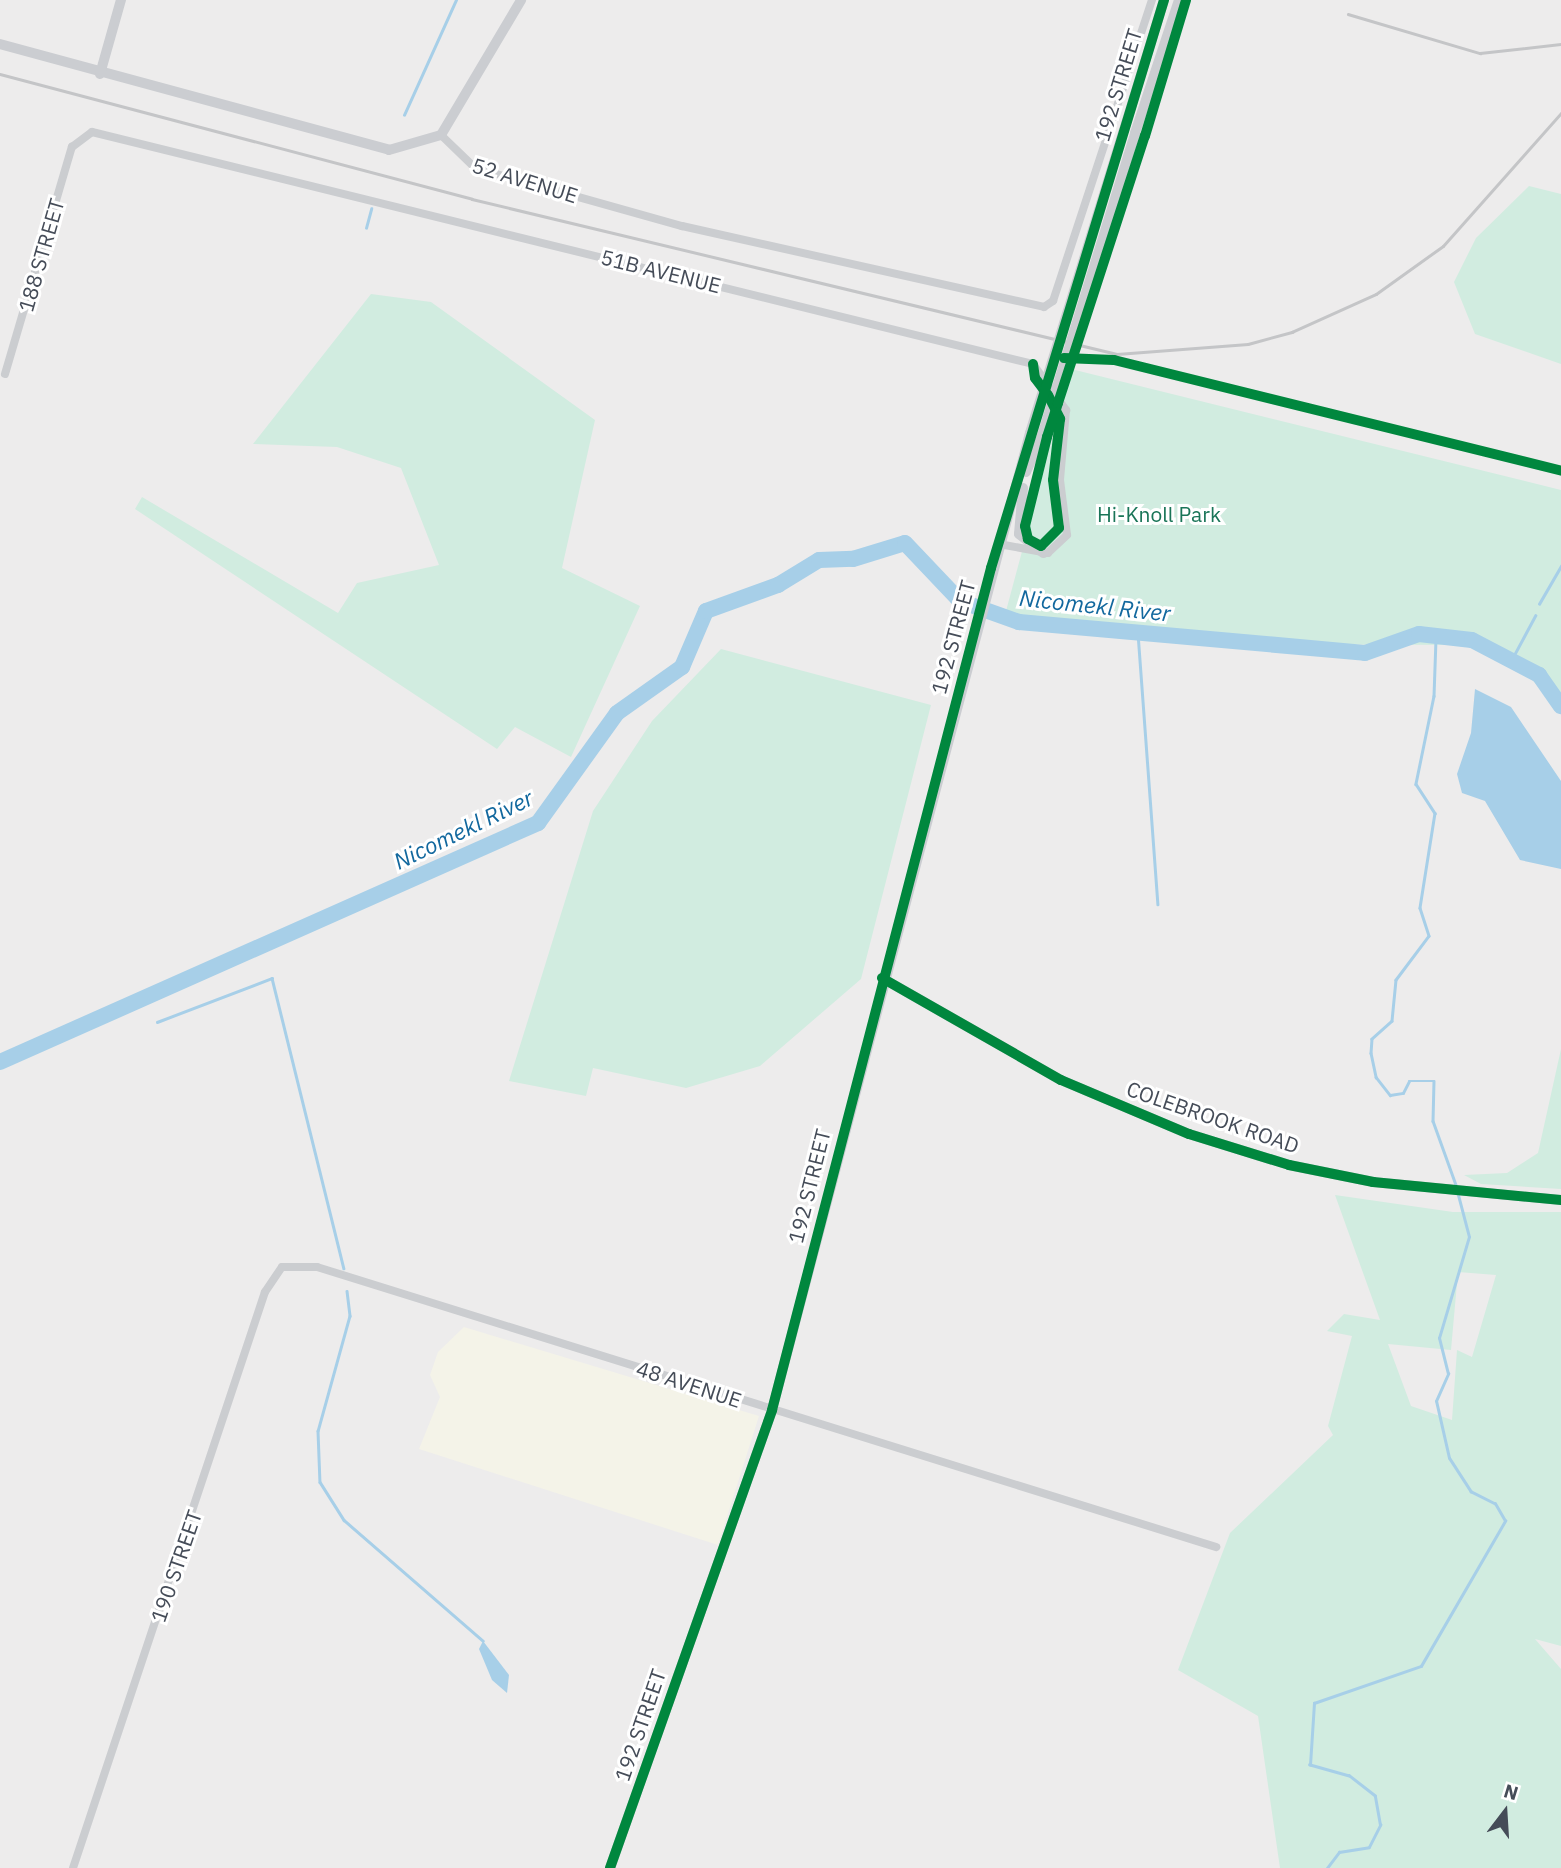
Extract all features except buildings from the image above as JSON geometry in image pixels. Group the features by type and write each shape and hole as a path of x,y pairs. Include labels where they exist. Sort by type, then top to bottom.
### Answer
{"main road":[{"path":"100,74 121,0"},
{"path":"0,44 100,74 390,150 441,135 521,0"},
{"name":"192 STREET","path":"610,1868 772,1410 882,978 991,568 1036,434 1130,131 1164,0"},
{"name":"192 STREET","path":"1130,131 1179,0"},
{"name":"192 STREET","path":"1012,503 1030,462 1036,434"},
{"path":"1030,462 1019,534 1043,553"},
{"name":"COLEBROOK ROAD","path":"882,978 1061,1080 1189,1134 1300,1167 1448,1192 1561,1200"}],"street":[{"name":"52 AVENUE","path":"441,135 475,168 860,267 1048,306 1152,0"},
{"name":"51B AVENUE","path":"79,137 92,132 1026,361 1056,392 1067,416 1060,480 1067,536 1059,548 1043,553"},
{"name":"188 STREET","path":"5,374 79,137"},
{"path":"999,544 1043,553"},
{"name":"48 AVENUE","path":"282,1266 317,1268 1216,1547"},
{"name":"190 STREET","path":"73,1868 265,1292 282,1266"}],"shaded area":[{"path":"464,1327 759,1416 718,1545 419,1449 440,1397 430,1375 438,1352"}],"green space":[{"path":"1529,186 1561,194 1561,364 1475,334 1454,282 1476,238"},
{"path":"371,294 431,302 595,420 562,568 640,606 571,757 515,727 497,749 135,509 142,497 338,613 357,583 439,565 401,468 337,447 253,444"},
{"name":"Hi-Knoll Park","path":"1071,369 1561,490 1561,710 1519,666 1476,645 1237,644 1046,626 1006,611"},
{"path":"721,649 931,705 861,979 760,1066 686,1088 593,1068 586,1096 509,1081 593,811 652,721"},
{"path":"1561,1049 1561,1189 1481,1184 1464,1175 1507,1173 1538,1153"},
{"path":"1335,1195 1453,1212 1561,1212 1561,1646 1535,1639 1561,1669 1561,1868 1280,1868 1258,1716 1178,1670 1230,1533 1333,1435 1328,1426 1352,1336 1327,1331 1344,1314 1380,1320","holes":["1458,1272 1496,1275 1472,1357 1457,1350 1452,1420 1411,1406 1388,1344 1451,1350"]}],"water":[{"path":"1475,689 1511,707 1561,781 1561,869 1520,860 1485,801 1462,793 1457,774 1471,733"},
{"path":"483,1641 509,1675 507,1693 492,1680 479,1649"}],"waterway":[{"path":"404,115 456,0"},
{"path":"366,228 371,209"},
{"name":"Nicomekl River","path":"0,1062 538,823 617,713 682,667 706,611 778,585 819,560 853,559 905,543 960,601 1019,622 1365,653 1419,634 1472,640 1539,675 1561,706"},
{"path":"1539,604 1561,566"},
{"path":"1513,657 1535,616"},
{"path":"1138,633 1158,904"},
{"path":"1436,639 1434,696 1416,784 1435,813 1420,908 1429,936 1396,980 1392,1021 1372,1039 1371,1053 1376,1077 1390,1095 1403,1093 1409,1081 1434,1081 1433,1121 1456,1185"},
{"path":"157,1022 272,978 344,1268"},
{"path":"1327,1868 1339,1852 1369,1847 1380,1825 1375,1796 1349,1776 1310,1765 1314,1703 1421,1666 1505,1521 1495,1504 1471,1492 1449,1458 1436,1401 1448,1374 1439,1338 1469,1237 1458,1195"},
{"path":"347,1291 350,1316 318,1431 320,1482 344,1520 483,1641"}],"railway":[{"path":"1348,14 1480,53 1561,44"},
{"path":"0,74 472,199 1117,354 1248,344 1292,332 1376,294 1443,246 1561,113"}],"cycle path":[{"path":"610,1868 772,1410 991,568 1164,0"},
{"path":"1033,364 1035,378 1048,395 1060,419 1053,480 1059,528 1041,546 1028,539 1025,526 1047,437 1058,403 1145,136 1186,0"},
{"path":"1064,358 1114,360 1561,471"},
{"path":"882,978 1061,1080 1189,1134 1289,1165 1373,1182 1561,1200"}]}
